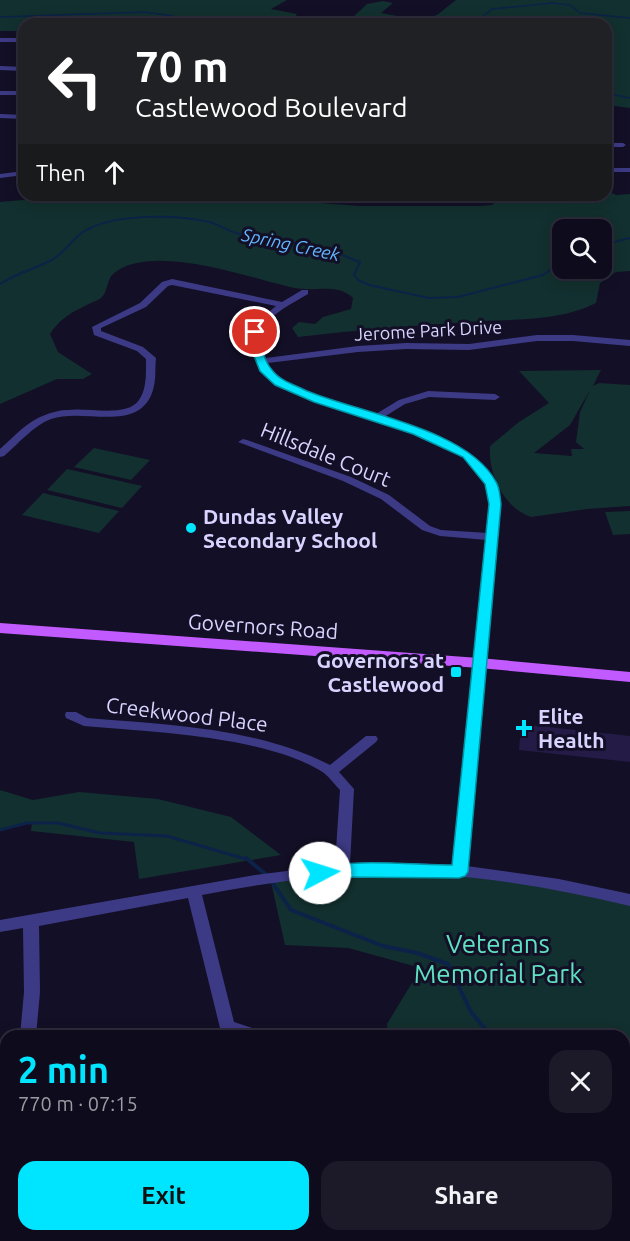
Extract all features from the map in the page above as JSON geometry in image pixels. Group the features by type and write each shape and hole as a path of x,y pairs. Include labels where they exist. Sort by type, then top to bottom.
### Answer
{"main road":[{"name":"Governors Road","path":"0,628 479,663 630,677"}],"street":[{"path":"0,40 18,40"},
{"path":"0,68 18,69"},
{"path":"5,75 10,68"},
{"path":"0,93 18,93"},
{"path":"0,116 18,117"},
{"path":"612,145 623,145"},
{"path":"612,170 630,170"},
{"path":"0,176 18,174"},
{"path":"0,454 48,417 70,412 134,412 142,405 151,375 151,358 140,349 97,333 96,327 143,305 165,284 172,282 284,305"},
{"path":"305,292 268,317 255,332 256,346 266,371 279,382 296,391 417,431 467,455 491,483 495,504 459,872"},
{"name":"Jerome Park Drive","path":"263,361 406,346 469,347 537,338 573,338 630,343"},
{"path":"376,418 414,397 428,394 495,397"},
{"name":"Hillsdale Court","path":"243,442 385,496 426,528 440,533 492,537"},
{"name":"Creekwood Place","path":"71,715 84,722 238,739 280,748 332,771"},
{"path":"342,870 347,789 343,781 332,771 371,740"},
{"path":"0,926 194,891 342,870 459,872 587,890 630,900"},
{"path":"194,891 227,1027 236,1030"},
{"path":"29,1030 32,992 31,921"}],"green space":[{"path":"0,0 287,0 271,9 297,14 296,18 18,18 18,31 0,31"},
{"path":"456,0 630,0 630,108 612,106 612,18 422,18 437,15"},
{"path":"383,1 393,3 381,13 408,18 344,18 354,16 367,4"},
{"path":"612,193 630,194 630,271 616,272 612,275 612,219 552,219 552,279 606,279 600,283 596,303 550,317 298,337 292,328 299,322 315,324 323,317 351,309 353,298 347,293 333,289 295,288 202,265 151,261 130,265 113,274 101,298 65,317 50,334 58,352 92,374 83,379 57,379 0,404 0,202 294,201 360,206 492,205 498,201 612,201"},
{"path":"601,370 593,386 599,383 630,385 630,506 531,517 512,506 505,498 495,478 490,446 519,422 549,403 519,371","holes":["590,390 580,412 576,442 584,449 571,449 572,456 534,453 570,425"]},
{"path":"94,448 150,460 131,480 74,467"},
{"path":"67,469 142,486 122,508 47,490"},
{"path":"43,493 119,511 99,533 22,515"},
{"path":"630,511 630,534 613,535 605,512"},
{"path":"0,790 33,800 79,792 158,799 231,817 281,855 139,879 134,842 31,831 32,822 0,829"},
{"name":"Veterans Memorial Park","path":"341,875 450,878 458,876 544,887 630,905 630,1030 388,1030 387,1024 421,968 348,948 285,945 271,882"}],"building":[{"path":"521,724 630,736 630,762 519,750"}],"waterway":[{"path":"481,18 492,9 552,3 570,5 580,13 630,18"},
{"path":"0,17 145,12 173,16 171,18"},
{"path":"612,94 630,98"},
{"name":"Spring Creek","path":"0,284 56,258 88,229 116,220 148,217 210,222 240,234 322,248 360,262 354,275 358,280 369,285 429,298 458,297 543,275 552,267"},
{"name":"Spring Creek","path":"612,242 630,238"},
{"path":"0,830 27,823 58,823 100,833 167,836 248,860"},
{"path":"248,860 268,876"},
{"path":"272,882 291,910 383,946 417,953 448,964 471,1012 486,1030"}],"place":[{"name":"Dundas Valley Secondary School","path":"191,528"},
{"name":"Governors at Castlewood","path":"456,672"},
{"name":"Elite Health","path":"524,728"}],"route":[{"path":"255,332 256,346 266,371 279,382 318,399 417,431 467,455 491,483 495,504 459,872 342,870 320,873"}]}
